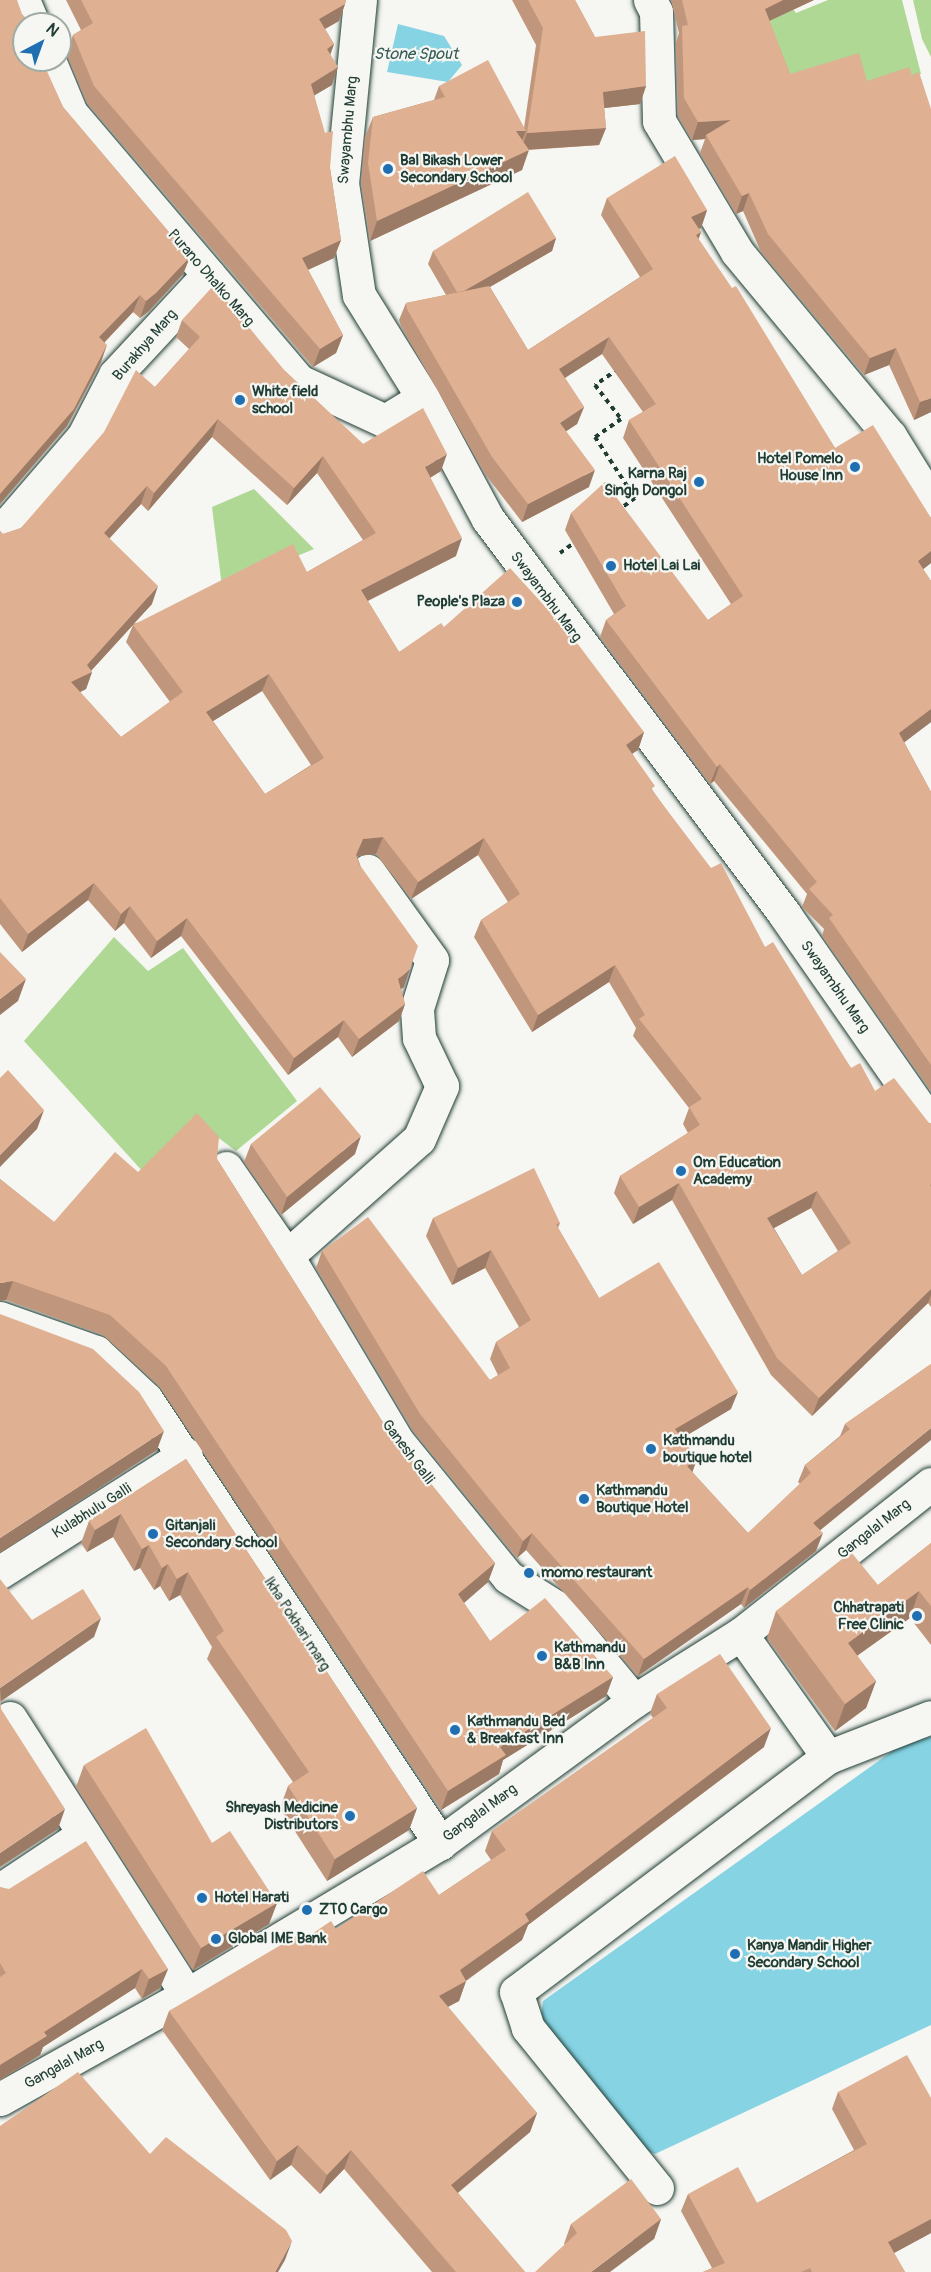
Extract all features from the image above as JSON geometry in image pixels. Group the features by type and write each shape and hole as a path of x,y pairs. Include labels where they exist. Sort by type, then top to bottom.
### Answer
{"street":[{"name":"Swayambhu Marg","path":"360,0 342,183 358,295 423,398 488,519 785,915 931,1124"},
{"path":"650,0 656,12 659,121 664,131 737,252 890,436 931,502"},
{"name":"Purano Dhalko Marg","path":"54,72 71,113 299,381 385,421 423,398"},
{"name":"Burakhya Marg","path":"0,533 83,437 115,375 208,275"},
{"path":"287,1256 419,1139 442,1086 419,1038 418,1018 432,960 368,871"},
{"name":"Ganesh Galli","path":"226,1168 287,1256 398,1442 508,1577 556,1608 634,1701"},
{"name":"Ikha Pokhari marg","path":"0,1318 96,1352 146,1399 186,1454 440,1843"},
{"name":"Kulabhulu Galli","path":"0,1572 186,1454"},
{"name":"Gangalal Marg","path":"0,2100 187,1995 440,1843 634,1701 741,1634 931,1484"},
{"path":"741,1634 828,1757"},
{"path":"657,2188 528,2028 516,1992 828,1757 931,1717"},
{"path":"10,1718 187,1995"},
{"path":"0,1890 84,1834"}],"path":[{"path":"616,512 635,498 595,437 621,419 595,385 623,366"},
{"path":"530,575 578,540"}],"green space":[{"path":"828,0 902,0 921,74 867,91 792,84 764,19 791,6 796,13"},
{"path":"913,0 931,0 931,57 922,39"},
{"path":"254,489 314,549 222,587 212,507"},
{"path":"114,937 148,971 183,948 297,1101 236,1151 192,1118 145,1174 24,1041"}],"water":[{"name":"Stone Spout","path":"398,24 444,36 462,65 448,82 387,72"},
{"path":"931,1737 931,2025 655,2154 631,2144 541,2017 543,2001 905,1742"}],"building":[{"path":"0,0 17,0 21,12 12,12 12,72 47,72 63,107 190,257 156,293 146,301 140,295 99,337 107,345 74,409 0,494"},
{"path":"81,0 346,0 345,4 319,19 334,44 327,49 338,67 311,84 325,133 333,131 330,168 341,240 302,258 343,335 320,349 94,86 73,35 93,23"},
{"path":"528,0 575,0 595,37 645,31 646,86 603,92 606,128 527,133 543,28"},
{"path":"682,0 783,0 765,9 790,74 859,53 867,81 909,67 912,75 919,72 931,109 931,398 920,402 896,348 870,358 768,234 749,193 742,196 706,135 731,120 698,122 684,98 682,26 688,25"},
{"path":"488,60 526,131 516,131 529,150 377,221 368,163 373,117 445,97 439,86"},
{"path":"675,156 707,210 691,217 701,232 696,235 732,288 736,286 835,448 873,425 931,518 931,551 918,561 931,581 931,709 899,733 931,792 931,1065 829,918 833,915 809,889 817,882 720,764 717,767 606,620 626,606 571,513 605,482 708,620 743,596 629,420 656,404 609,337 559,369 584,407 560,423 595,470 528,504 492,457 407,309 406,303 489,286 528,350 653,269 607,198"},
{"path":"528,192 556,238 464,291 457,292 433,251"},
{"path":"214,285 285,371 363,444 423,408 447,454 425,467 462,538 361,590 399,652 441,623 444,627 510,568 571,635 644,732 626,745 655,786 651,789 711,868 721,863 765,947 773,942 851,1068 860,1063 875,1091 894,1078 931,1123 931,1289 819,1398 777,1358 679,1183 639,1207 620,1176 700,1125 689,1107 702,1099 639,1019 645,1015 615,965 538,1015 481,920 520,894 484,838 418,882 383,837 363,839 356,855 359,864 418,946 410,969 398,979 405,1004 359,1039 344,1020 294,1058 187,918 157,941 130,906 121,914 94,883 28,934 0,898 0,531 3,534 21,528 104,432 136,370 155,387 200,337 182,320","holes":["218,419 294,488 323,456 376,533 307,572 293,544 133,625 183,692 121,737 71,682 92,672 87,665 158,586 104,533 147,486 154,493","269,674 324,758 265,794 206,712","817,1191 851,1243 802,1275 767,1218"]},
{"path":"0,952 26,979 0,999"},
{"path":"8,1070 44,1110 0,1155 0,1078"},
{"path":"320,1087 361,1136 287,1197 251,1144"},
{"path":"197,1113 219,1137 217,1159 389,1432 495,1563 458,1594 490,1641 545,1598 613,1677 500,1747 506,1755 448,1791 166,1366 110,1315 13,1281 0,1283 0,1179 54,1222 115,1152 138,1172"},
{"path":"534,1168 560,1223 556,1224 599,1298 659,1262 738,1392 675,1429 697,1459 687,1466 748,1533 811,1473 805,1465 850,1429 845,1424 931,1364 931,1428 813,1523 823,1533 750,1590 748,1587 644,1659 532,1533 523,1541 420,1414 322,1251 368,1217 490,1380 510,1368 496,1342 531,1320 491,1250 458,1268 433,1218"},
{"path":"0,1314 93,1349 139,1392 164,1431 0,1538"},
{"path":"186,1459 417,1808 335,1859 288,1786 309,1772 216,1637 224,1631 188,1572 177,1579 168,1564 162,1568 149,1545 142,1549 121,1514 95,1530 89,1521"},
{"path":"931,1543 931,1606 919,1591 848,1643 876,1681 845,1704 776,1611 851,1552 878,1585"},
{"path":"0,1579 32,1620 83,1589 101,1618 0,1688"},
{"path":"720,1654 771,1728 525,1914 529,1921 460,1970 466,1981 439,1996 537,2113 451,2185 525,2272 456,2272 351,2150 327,2175 298,2145 277,2161 169,2011 296,1936 300,1942 331,1921 336,1929 423,1871 439,1895 506,1850 492,1831 667,1708 657,1694"},
{"path":"0,1688 1,1709 65,1809 0,1853"},
{"path":"146,1728 212,1843 230,1831 277,1903 201,1948 84,1765"},
{"path":"86,1841 168,1969 149,1979 142,1969 44,2032 47,2036 0,2065 0,1977 6,1973 0,1963 0,1887 9,1889"},
{"path":"907,2055 931,2098 931,2219 888,2242 905,2272 812,2272 810,2268 801,2272 703,2272 725,2263 688,2194 738,2167 757,2203 867,2144 838,2092"},
{"path":"78,2072 150,2154 166,2137 286,2230 292,2241 275,2272 0,2272 0,2126"},
{"path":"631,2179 661,2219 591,2272 535,2272 577,2233 571,2224"}],"place":[{"name":"Bal Bikash Lower Secondary School","path":"388,169"},
{"name":"White field school","path":"240,400"},
{"name":"Hotel Pomelo House Inn","path":"855,467"},
{"name":"Karna Raj Singh Dongol","path":"699,482"},
{"name":"Hotel Lai Lai","path":"611,566"},
{"name":"People's Plaza","path":"517,602"},
{"name":"Om Education Academy","path":"681,1171"},
{"name":"Kathmandu boutique hotel","path":"651,1449"},
{"name":"Kathmandu Boutique Hotel","path":"584,1499"},
{"name":"Gitanjali Secondary School","path":"153,1534"},
{"name":"momo restaurant","path":"529,1573"},
{"name":"Chhatrapati Free Clinic","path":"917,1616"},
{"name":"Kathmandu B&B Inn","path":"542,1656"},
{"name":"Kathmandu Bed & Breakfast Inn","path":"455,1730"},
{"name":"Shreyash Medicine Distributors","path":"350,1816"},
{"name":"Hotel Harati","path":"202,1898"},
{"name":"ZTO Cargo","path":"307,1910"},
{"name":"Global IME Bank","path":"216,1939"},
{"name":"Kanya Mandir Higher Secondary School","path":"735,1954"}]}
